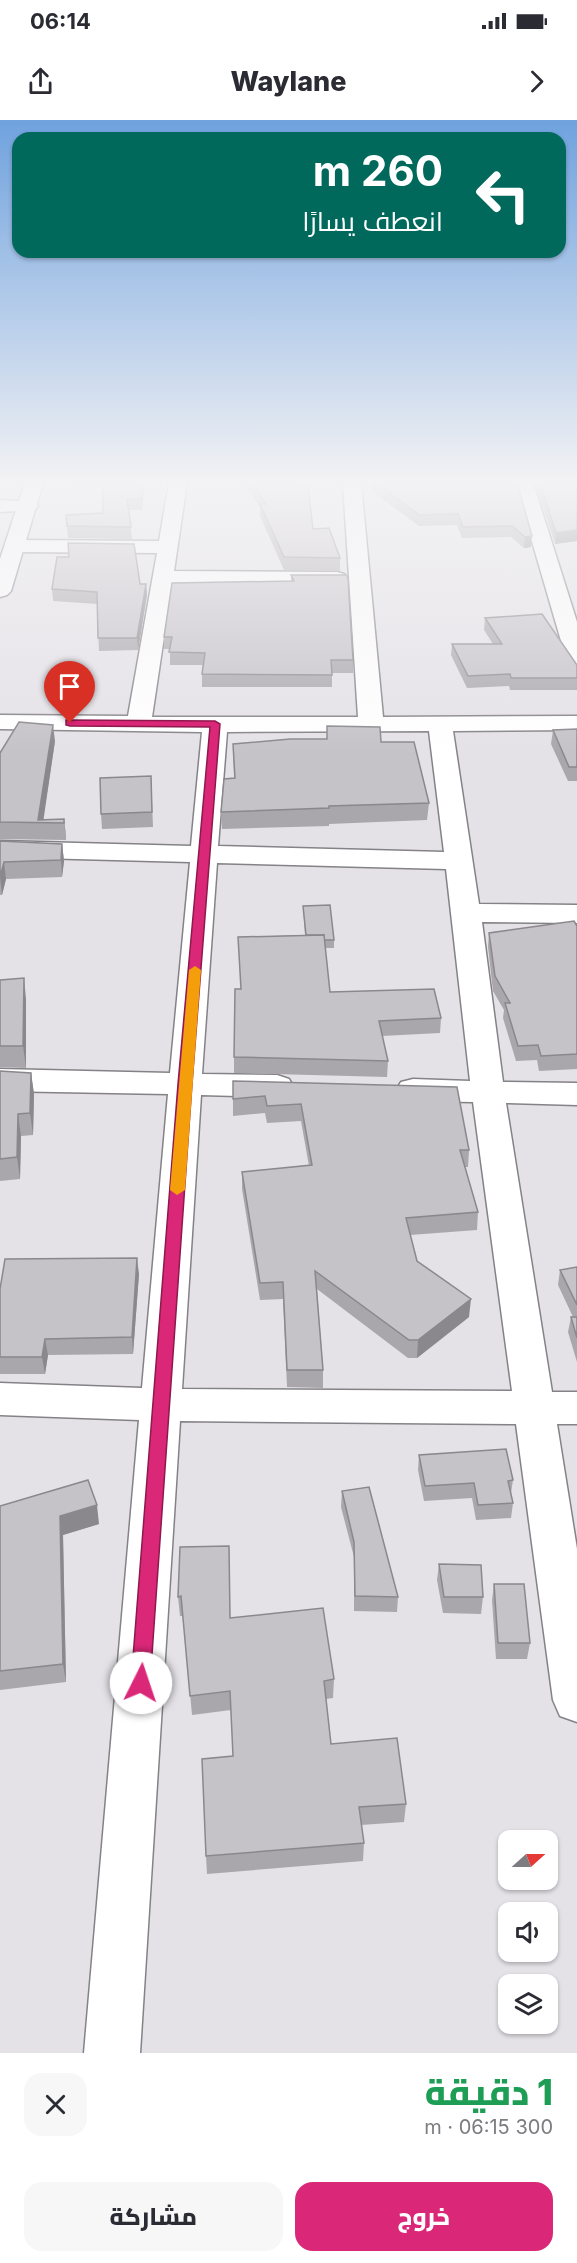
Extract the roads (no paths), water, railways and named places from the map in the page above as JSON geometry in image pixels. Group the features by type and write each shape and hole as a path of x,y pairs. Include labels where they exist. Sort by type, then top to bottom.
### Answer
{"street":[{"path":"0,591 6,573"},
{"path":"139,723 164,573"},
{"path":"360,573 371,724"},
{"path":"551,573 577,658"},
{"path":"163,577 360,579"},
{"path":"0,722 577,723"},
{"path":"440,723 488,1091 536,1407 577,1700"},
{"path":"112,2053 185,1084 215,724"},
{"path":"0,849 459,861"},
{"path":"466,914 577,914"},
{"path":"0,1080 302,1087"},
{"path":"383,1089 577,1094"},
{"path":"0,1399 162,1405 577,1408"}]}
